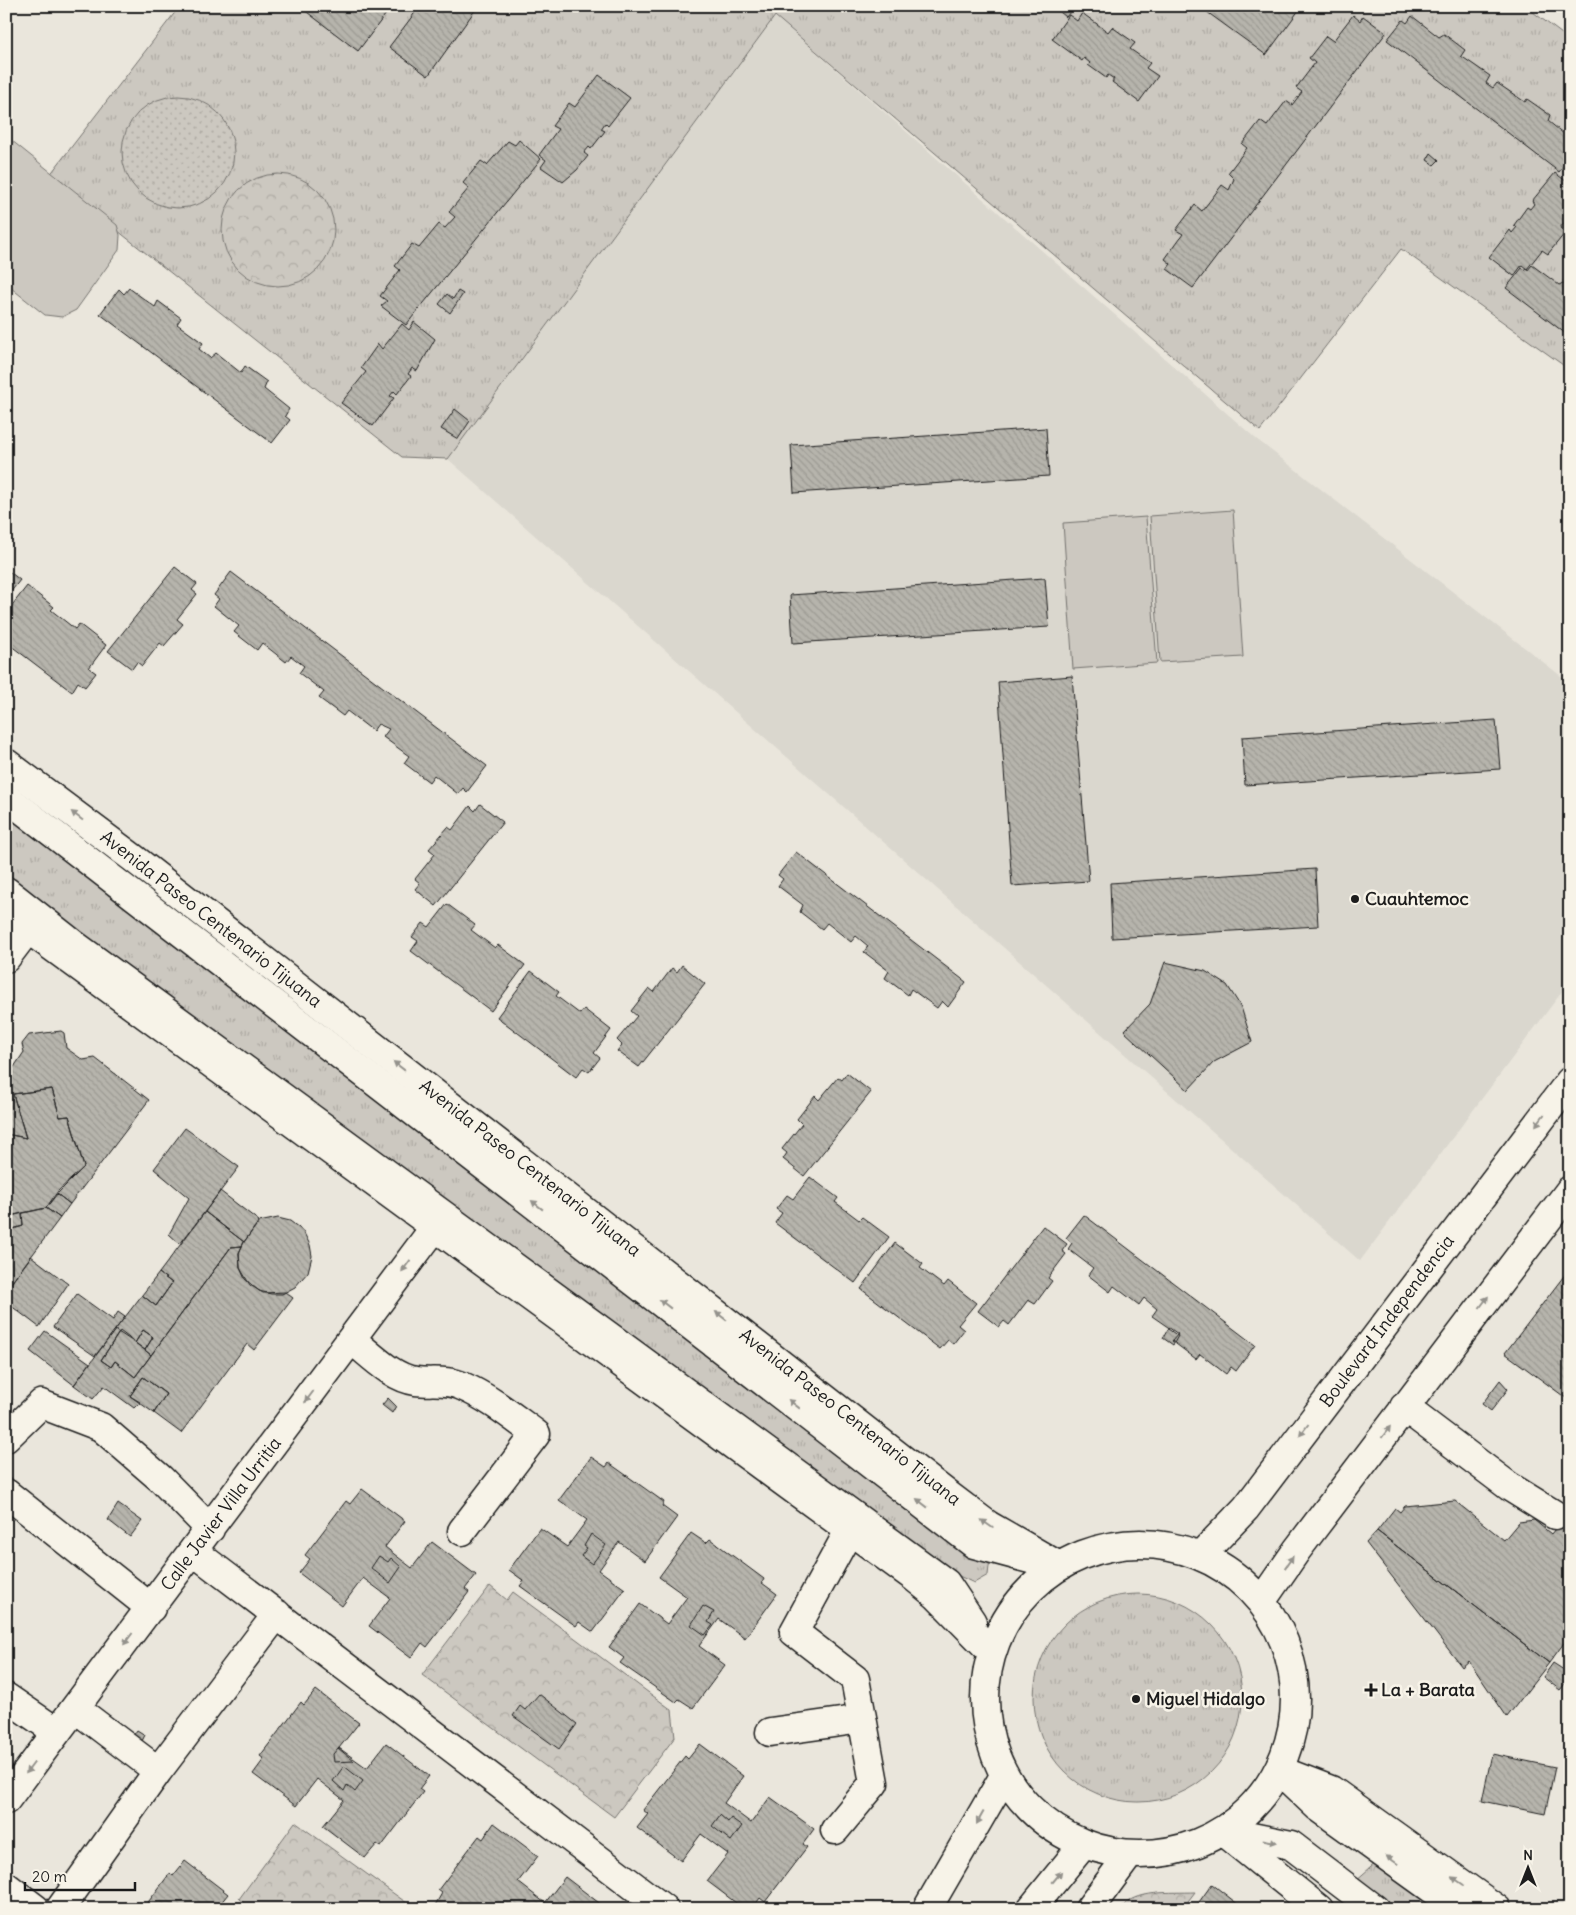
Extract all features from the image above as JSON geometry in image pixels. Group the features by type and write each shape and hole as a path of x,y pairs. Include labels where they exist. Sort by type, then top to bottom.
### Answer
{"main road":[{"name":"Avenida Paseo Centenario Tijuana","path":"6,762 338,1018 947,1494 988,1525 1059,1566"},
{"path":"6,797 974,1544 1059,1566"},
{"path":"6,891 72,943 946,1583 991,1651"},
{"path":"6,913 936,1595 991,1651"},
{"path":"6,958 28,929"},
{"name":"Boulevard Independencia","path":"1200,1556 1246,1508 1570,1081"},
{"path":"1261,1602 1297,1550 1404,1407 1570,1190"},
{"name":"Calle Javier Villa Urritia","path":"6,1800 152,1608 435,1227"},
{"path":"352,1340 396,1374 416,1381 461,1385 515,1418 536,1434 462,1531"},
{"path":"6,1438 41,1404 101,1427 161,1479 210,1529"},
{"path":"1404,1407 1510,1487 1556,1515"},
{"path":"6,1493 152,1608"},
{"path":"835,1830 874,1783 855,1678 794,1632 849,1531"},
{"path":"1128,1545 1165,1546 1200,1556 1233,1575 1261,1602 1284,1640 1294,1683 1293,1727 1279,1770 1262,1796 1248,1811 1222,1831 1173,1852 1129,1854 1083,1845 1037,1817 1004,1776 988,1736 983,1693 991,1651 1018,1603 1059,1566 1093,1551 1128,1545"},
{"path":"193,1551 664,1909"},
{"path":"60,1909 158,1771 277,1614"},
{"path":"6,1697 57,1732"},
{"path":"75,1708 158,1771"},
{"path":"770,1732 862,1719"},
{"path":"1279,1770 1318,1807 1460,1909"},
{"path":"1279,1770 1331,1790 1497,1909"},
{"path":"927,1909 1004,1776"},
{"path":"1222,1831 1319,1909"},
{"path":"1222,1831 1291,1845 1375,1909"},
{"path":"1031,1909 1083,1845"},
{"path":"1089,1909 1129,1854"},
{"path":"6,1886 36,1909"}],"shaded area":[{"path":"775,16 1255,438 1570,683 1570,981 1360,1261 448,459"}],"green space":[{"path":"180,6 1525,6 1570,40 1570,370 1401,249 1260,431 775,16 448,459 402,457 49,176"},
{"path":"178,96 199,100 217,113 230,131 234,152 230,173 217,191 199,204 178,208 157,204 139,191 126,173 122,152 126,131 139,113 157,100"},
{"path":"6,136 117,225 120,235 119,250 76,310 62,317 45,315 6,284"},
{"path":"278,174 289,175 299,179 317,191 329,209 333,219 333,241 329,251 317,269 299,281 289,285 278,286 267,285 257,281 239,269 227,251 223,241 222,230 223,219 227,209 239,191 257,179 267,175"},
{"path":"1233,510 1243,657 1160,662 1150,516"},
{"path":"1146,517 1157,663 1073,669 1063,523"},
{"path":"6,801 990,1558 988,1575 974,1583 957,1575 86,950 6,888"},
{"path":"490,1586 507,1600 513,1592 672,1710 675,1737 614,1817 422,1675"},
{"path":"1128,1594 1148,1594 1168,1598 1187,1606 1212,1624 1225,1640 1234,1658 1242,1688 1238,1728 1234,1738 1225,1756 1212,1772 1196,1785 1168,1798 1148,1802 1128,1802 1108,1798 1089,1790 1064,1772 1051,1756 1038,1728 1034,1708 1034,1688 1038,1668 1046,1649 1064,1624 1080,1611 1108,1598"},
{"path":"295,1822 415,1909 252,1909 239,1899"},
{"path":"1378,1861 1442,1909 1391,1909 1355,1881"},
{"path":"1195,1892 1182,1909 1121,1909 1135,1898 1145,1895"}],"building":[{"path":"299,6 392,6 358,51"},
{"path":"420,6 478,6 428,76 389,47"},
{"path":"1053,6 1075,6 1066,17"},
{"path":"1211,6 1302,6 1266,55 1207,12"},
{"path":"1082,13 1108,32 1112,27 1135,43 1130,49 1150,63 1146,68 1158,76 1139,102 1112,82 1114,79 1108,75 1106,78 1088,65 1090,63 1084,58 1082,61 1052,39 1069,15 1077,21"},
{"path":"1353,15 1360,21 1363,16 1386,33 1193,288 1167,269 1171,264 1165,259 1183,234 1176,230 1195,205 1202,211 1222,185 1229,190 1234,179 1228,173 1247,148 1242,144 1260,121 1267,126 1286,101 1292,105 1302,92 1296,88 1315,63 1309,58 1326,36 1333,41"},
{"path":"1412,16 1439,37 1444,34 1465,50 1461,56 1490,76 1486,83 1493,88 1497,83 1525,102 1527,99 1550,115 1548,121 1570,139 1568,145 1570,158 1559,172 1387,40 1403,20 1407,23"},
{"path":"599,75 630,98 608,126 605,123 601,129 605,131 591,149 589,147 584,153 588,156 577,170 563,182 541,167 546,160 539,155 558,129 552,126 569,103 575,107"},
{"path":"519,140 541,159 406,325 381,306 387,301 380,296 400,270 395,266 412,244 419,248 439,224 445,228 455,217 449,212 469,188 463,183 481,161 487,165 508,141 515,145"},
{"path":"1431,153 1439,160 1434,165 1427,160"},
{"path":"1555,173 1570,184 1570,215 1560,228 1565,233 1548,254 1542,250 1527,269 1522,265 1514,276 1489,257 1510,230 1512,233 1517,227 1514,225 1527,207 1530,209 1534,204 1532,201"},
{"path":"1532,265 1559,285 1563,283 1570,287 1570,337 1506,288 1522,268 1527,271"},
{"path":"129,288 155,307 158,301 181,318 177,324 203,343 199,349 210,358 216,353 241,373 245,366 267,382 264,389 289,409 285,416 290,420 272,443 100,314 119,289 124,294"},
{"path":"458,291 463,294 450,313 439,304 447,294 453,299"},
{"path":"414,322 435,339 417,371 412,368 408,374 411,376 397,394 394,391 390,396 394,398 373,426 341,403 366,372 361,368 378,344 382,349 402,324 409,330"},
{"path":"455,409 470,421 458,439 441,429"},
{"path":"1046,428 1049,476 794,493 791,445"},
{"path":"175,567 197,584 192,590 197,594 177,619 183,624 164,646 160,643 142,666 137,662 132,669 108,651"},
{"path":"6,569 20,580 6,598"},
{"path":"231,572 487,766 467,792 463,788 458,794 434,775 429,782 404,763 409,756 383,737 389,729 378,724 373,731 347,711 343,716 319,698 324,692 299,673 304,666 291,656 286,662 262,643 257,650 234,632 239,626 214,606 219,599 214,595"},
{"path":"1045,578 1049,627 793,643 790,595"},
{"path":"27,586 54,607 51,610 75,629 79,624 106,645 89,668 96,673 85,687 78,682 72,692 6,642 6,613"},
{"path":"1072,676 1089,881 1012,886 998,682"},
{"path":"1496,720 1500,769 1245,785 1242,737"},
{"path":"480,804 503,822 436,906 415,889 420,883 415,879 435,854 429,849 448,827 452,830 470,806 475,811"},
{"path":"796,852 966,982 948,1007 942,1001 937,1008 911,989 908,995 885,978 889,971 864,952 868,946 856,936 851,942 827,923 822,929 800,912 803,905 778,886 783,879 778,875"},
{"path":"1315,869 1318,926 1112,938 1110,883"},
{"path":"447,904 475,925 471,930 495,948 498,945 525,965 491,1011 411,951 418,941 412,937 423,923 429,927"},
{"path":"1165,962 1205,971 1227,985 1241,1007 1252,1042 1214,1062 1188,1090 1124,1031 1150,1004"},
{"path":"682,965 705,984 639,1067 617,1051 622,1045 617,1040 637,1016 631,1011 649,988 654,992 672,968 677,972"},
{"path":"531,971 559,992 556,996 580,1014 584,1009 611,1030 594,1053 600,1058 589,1072 583,1068 576,1077 497,1017"},
{"path":"61,1031 64,1033 66,1048 83,1060 95,1058 149,1100 70,1204 57,1194 84,1167 69,1116 60,1117 52,1089 13,1094 26,1138 6,1134 6,1071 12,1070 24,1052 22,1044 29,1035"},
{"path":"847,1073 871,1092 804,1176 783,1159 787,1153 782,1149 802,1124 797,1119 815,1096 819,1100 838,1077 842,1080"},
{"path":"52,1089 60,1117 69,1116 84,1167 58,1191 46,1208 6,1217 6,1134 26,1138 13,1094"},
{"path":"185,1128 239,1167 180,1244 169,1234 189,1198 154,1169"},
{"path":"810,1177 838,1198 835,1202 859,1220 862,1217 889,1237 855,1283 775,1223 782,1213 776,1209 787,1195 793,1199"},
{"path":"220,1191 259,1221 244,1242 205,1212"},
{"path":"57,1194 70,1204 60,1218 46,1208"},
{"path":"46,1208 60,1218 6,1290 6,1231 23,1226 22,1213"},
{"path":"205,1212 244,1242 242,1246 231,1247 151,1355 145,1350 153,1337 143,1330 135,1343 115,1330 142,1295 156,1306 172,1283 159,1273"},
{"path":"22,1213 23,1226 6,1231 6,1217"},
{"path":"1084,1215 1255,1345 1236,1371 1231,1367 1226,1374 1200,1354 1196,1359 1172,1341 1178,1334 1152,1316 1157,1309 1144,1298 1139,1305 1114,1286 1110,1292 1088,1275 1093,1268 1068,1249 1072,1243 1066,1238"},
{"path":"278,1218 290,1221 303,1231 310,1245 312,1256 308,1272 295,1287 282,1294 271,1294 259,1291 245,1279 240,1268 239,1253 244,1242 259,1222"},
{"path":"1043,1226 1067,1244 1062,1251 1066,1254 1048,1278 1052,1281 1035,1304 1028,1300 1009,1325 1004,1321 999,1327 978,1311"},
{"path":"895,1243 923,1264 920,1268 944,1286 948,1281 976,1303 958,1325 964,1330 953,1344 948,1340 940,1349 861,1289"},
{"path":"242,1246 239,1253 240,1268 250,1285 263,1293 285,1292 293,1298 254,1350 247,1344 181,1433 154,1413 166,1394 143,1377 130,1396 140,1402 134,1408 104,1386 93,1399 74,1385 115,1330 119,1333 101,1360 111,1367 115,1361 135,1377 231,1247"},
{"path":"31,1256 68,1284 39,1327 6,1302 6,1290"},
{"path":"1570,1268 1570,1401 1505,1353"},
{"path":"159,1273 172,1283 156,1306 142,1295"},
{"path":"77,1294 113,1320 118,1312 125,1317 95,1356 53,1327"},
{"path":"1168,1329 1178,1336 1173,1345 1163,1338"},
{"path":"143,1330 153,1337 145,1350 135,1343"},
{"path":"45,1331 90,1363 74,1385 30,1351"},
{"path":"120,1331 151,1355 135,1377 115,1361 111,1367 101,1360"},
{"path":"143,1377 166,1394 154,1413 130,1396"},
{"path":"1500,1380 1508,1389 1491,1411 1482,1404"},
{"path":"388,1398 396,1406 392,1413 382,1405"},
{"path":"591,1457 606,1467 609,1463 664,1502 662,1506 677,1517 645,1561 619,1542 599,1570 625,1589 593,1632 579,1622 576,1626 520,1586 524,1581 509,1570 540,1528 567,1547 587,1520 559,1500"},
{"path":"362,1489 405,1521 385,1547 412,1568 432,1542 476,1575 465,1589 469,1592 427,1647 422,1643 411,1658 369,1626 390,1598 363,1578 342,1606 299,1573 310,1559 305,1555 346,1501 350,1504"},
{"path":"1455,1501 1504,1540 1519,1522 1534,1520 1551,1534 1570,1510 1570,1635 1549,1663 1377,1531 1395,1508 1400,1512 1405,1506"},
{"path":"118,1504 142,1521 130,1537 108,1520"},
{"path":"1377,1531 1549,1663 1507,1717 1469,1661 1462,1667 1366,1543"},
{"path":"691,1533 706,1543 710,1539 764,1579 762,1583 777,1594 745,1638 719,1619 699,1646 725,1665 693,1708 679,1699 676,1702 620,1663 624,1658 609,1647 640,1604 667,1624 687,1597 659,1577"},
{"path":"591,1534 606,1545 592,1564 581,1556 587,1548 584,1546"},
{"path":"379,1556 388,1562 391,1558 401,1567 390,1583 371,1568"},
{"path":"703,1606 714,1612 708,1622 713,1625 705,1635 691,1625"},
{"path":"1553,1663 1570,1674 1570,1678 1560,1690 1543,1677"},
{"path":"316,1690 359,1723 339,1748 367,1768 386,1743 429,1776 419,1789 423,1792 381,1847 377,1844 365,1858 323,1826 344,1800 317,1779 296,1806 253,1774 264,1759 260,1756 301,1702 304,1705"},
{"path":"539,1694 577,1724 559,1749 513,1716 520,1706 525,1710"},
{"path":"137,1730 145,1735 142,1741 133,1736"},
{"path":"700,1744 743,1776 724,1803 751,1823 770,1797 814,1829 803,1844 807,1847 765,1902 760,1898 752,1909 744,1909 707,1881 728,1854 701,1834 681,1861 637,1828 648,1814 643,1810 685,1756 688,1759"},
{"path":"338,1748 354,1761 334,1762 333,1754"},
{"path":"1492,1754 1555,1767 1545,1814 1482,1801"},
{"path":"344,1766 363,1781 355,1792 347,1785 344,1791 333,1781"},
{"path":"720,1815 728,1822 731,1818 742,1826 731,1841 712,1826"},
{"path":"494,1823 538,1856 518,1882 545,1903 565,1877 607,1909 433,1909 442,1893 438,1890 479,1836 483,1839"},
{"path":"185,1861 228,1894 216,1909 143,1909 170,1873 173,1876"},
{"path":"1212,1884 1244,1909 1194,1909"}],"place":[{"name":"Cuauhtemoc","path":"1355,899"},
{"name":"La + Barata","path":"1371,1690"},
{"name":"Miguel Hidalgo","path":"1136,1699"}]}
